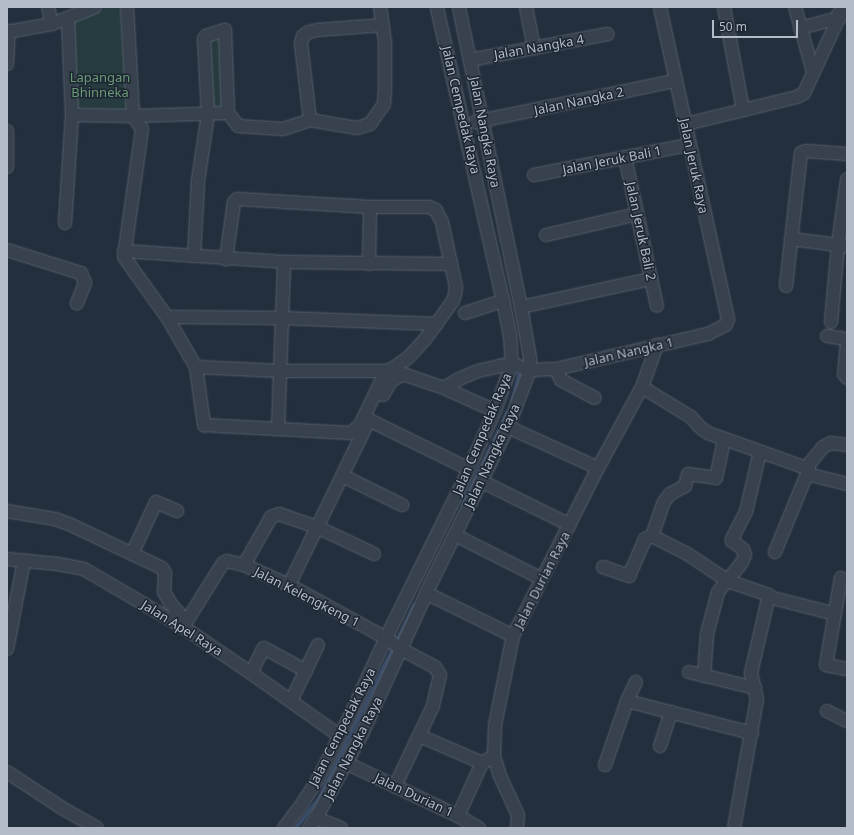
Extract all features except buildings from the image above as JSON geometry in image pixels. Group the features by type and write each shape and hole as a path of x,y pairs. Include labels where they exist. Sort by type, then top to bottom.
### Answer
{"street":[{"path":"48,7 52,24"},
{"path":"7,64 8,32 52,24 68,19 95,7"},
{"path":"127,7 133,116 142,129 124,257 167,317 196,367 204,425 351,433 360,425 386,371"},
{"path":"194,256 198,181 208,114 204,39 206,36 225,30 228,113 238,126 283,129 310,120 357,128 370,124 384,104 385,42 380,7"},
{"name":"Jalan Cempedak Raya","path":"284,828 318,779 340,736 494,411 512,364 510,336 503,301 437,7"},
{"name":"Jalan Nangka Raya","path":"308,828 316,818 346,763 401,649 426,593 508,427 530,370 530,358 521,307 459,7"},
{"path":"526,7 534,48"},
{"name":"Jalan Jeruk Raya","path":"660,7 728,318 726,325"},
{"path":"724,7 743,110"},
{"path":"795,7 813,72"},
{"path":"800,28 847,7"},
{"path":"686,124 797,97 804,92 838,12"},
{"path":"65,223 72,115 68,19"},
{"path":"310,120 301,43 303,36 309,32 317,30 383,25"},
{"name":"Jalan Nangka 4","path":"470,60 608,34"},
{"name":"Jalan Nangka 2","path":"464,124 675,81"},
{"path":"72,115 133,116 228,113"},
{"path":"7,131 7,167"},
{"name":"Jalan Jeruk Bali 1","path":"534,175 689,145"},
{"path":"786,286 801,153 806,150 847,154"},
{"name":"Jalan Jeruk Bali 2","path":"625,157 657,306"},
{"path":"831,322 843,245 847,180"},
{"path":"196,367 280,371 386,371 392,369 409,357 437,324 455,294 456,287 442,222 434,208 370,207 237,199 234,202 226,259"},
{"path":"369,264 370,207"},
{"path":"546,235 637,214"},
{"path":"791,239 843,245"},
{"path":"7,250 81,273 85,283 77,303"},
{"path":"124,251 284,262 452,264"},
{"path":"278,429 284,262"},
{"path":"521,307 651,279"},
{"path":"465,313 503,301"},
{"path":"167,317 282,318 437,324"},
{"name":"Jalan Nangka 1","path":"530,370 556,369 708,334 726,325"},
{"path":"827,336 847,340 844,374 847,378"},
{"name":"Jalan Durian Raya","path":"517,828 518,815 500,776 494,756 495,725 513,636 598,468 642,387 657,345"},
{"path":"444,388 459,378 478,371 512,364 530,370"},
{"path":"556,369 561,380 595,398"},
{"path":"290,585 369,420 391,381 403,374 444,388 494,411"},
{"path":"642,387 691,418 701,428 724,440 760,452 807,471 847,484"},
{"path":"369,420 466,468"},
{"path":"508,427 598,468"},
{"path":"652,536 664,502 670,494 685,486 688,474 716,478 724,440"},
{"path":"775,552 807,471 822,447 831,443 847,445"},
{"path":"704,676 707,634 718,592 728,581 745,555 745,552 732,541 732,538 746,512 760,452"},
{"path":"343,476 402,505"},
{"path":"481,481 570,525"},
{"path":"132,554 156,502 177,511"},
{"path":"7,511 55,519 69,524 162,568 165,573 164,592 185,624"},
{"path":"244,565 271,517 279,514 317,527 374,554"},
{"path":"455,535 542,579"},
{"path":"603,567 629,576 645,538 652,536 686,553 728,581 766,593 769,597 835,614"},
{"name":"Jalan Apel Raya","path":"7,559 58,564 84,569 185,624 340,736"},
{"name":"Jalan Kelengkeng 1","path":"185,624 223,563 227,560 244,565 290,585 435,667 440,675 433,706 395,786"},
{"path":"7,649 24,561"},
{"path":"841,578 826,665 847,669"},
{"path":"426,593 513,636"},
{"path":"734,828 757,699 751,673 769,597"},
{"path":"291,701 318,645"},
{"path":"251,673 264,648 306,671"},
{"path":"690,672 755,688"},
{"path":"605,765 627,701 636,682"},
{"path":"627,701 752,733"},
{"path":"826,711 847,720"},
{"path":"660,746 671,712"},
{"path":"420,736 482,763"},
{"path":"458,816 482,763 494,756"},
{"name":"Jalan Durian 1","path":"346,763 458,816 479,828"},
{"path":"7,772 62,808 97,828"},
{"path":"316,818 341,828"}],"green space":[{"name":"Lapangan Bhinneka","path":"107,7 120,7 127,111 77,111 72,22"},
{"path":"225,30 228,113 207,116 206,36"}],"waterway":[{"path":"512,402 519,376"},
{"path":"463,505 507,413"},
{"path":"296,828 320,797 414,606"}]}
